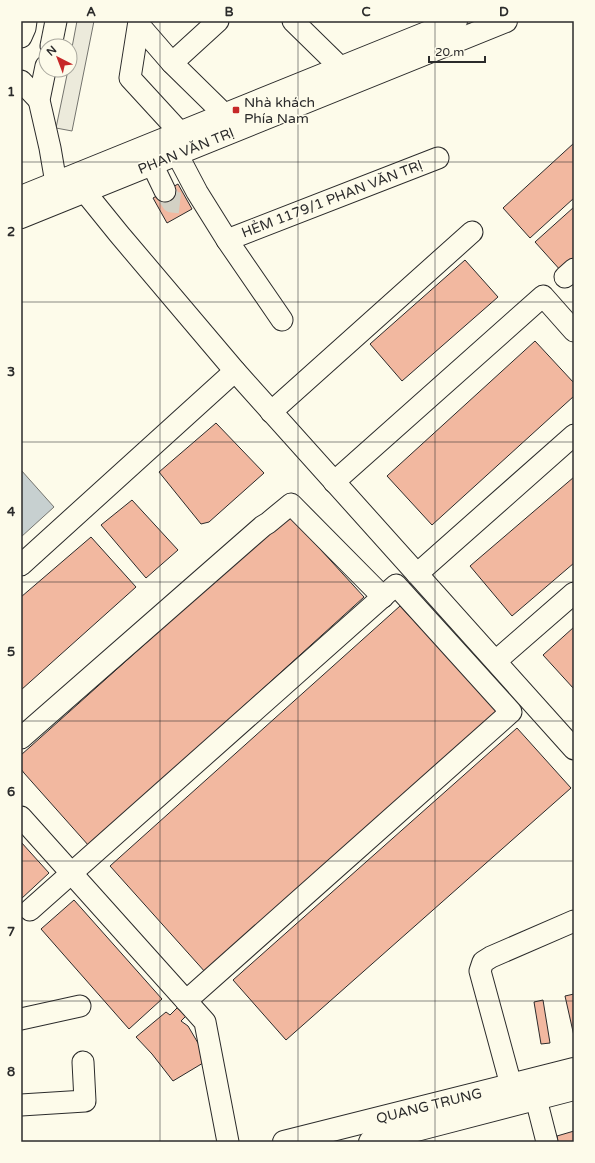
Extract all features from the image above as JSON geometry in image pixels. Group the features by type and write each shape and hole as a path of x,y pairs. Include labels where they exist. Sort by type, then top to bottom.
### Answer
{"main road":[{"name":"PHAN VĂN TRỊ","path":"21,197 152,164 175,145 225,115 341,68 431,25 456,21"},
{"name":"PHAN VĂN TRỊ","path":"21,218 72,183 506,21"},
{"name":"QUANG TRUNG","path":"284,1142 574,1069"},
{"name":"QUANG TRUNG","path":"370,1142 574,1090"}],"street":[{"path":"21,37 26,21"},
{"path":"52,38 56,21"},
{"path":"172,63 218,21"},
{"path":"294,21 341,68"},
{"path":"139,23 172,63 225,115"},
{"path":"139,23 130,78 175,126 175,145 191,196 227,240 282,320"},
{"path":"44,78 39,100 50,148 72,183 119,234 271,412 574,749"},
{"path":"21,81 39,100"},
{"name":"HẺM 1179/1 PHAN VĂN TRỊ","path":"227,240 438,158"},
{"path":"152,164 165,191"},
{"path":"271,412 472,232"},
{"path":"334,482 543,296 574,331"},
{"path":"21,565 235,371"},
{"path":"417,574 574,435"},
{"path":"21,738 263,526 291,504 383,597"},
{"path":"30,910 396,585 511,712 186,1001"},
{"path":"496,661 574,593"},
{"path":"21,817 205,1022 228,1142"},
{"path":"511,1085 480,971 483,962 491,957 574,921"},
{"path":"21,1019 80,1006"},
{"path":"21,1105 85,1101 83,1062"},
{"path":"536,1099 547,1142"}],"shaded area":[{"path":"77,21 94,21 72,131 56,128 66,78 78,78 78,38 74,38"},
{"path":"21,470 54,507 21,537"}],"building":[{"path":"574,143 574,198 530,238 503,208"},
{"path":"178,184 192,209 167,223 153,198"},
{"path":"574,207 574,261 562,272 535,242"},
{"path":"465,260 498,297 402,381 370,344"},
{"path":"535,341 574,383 574,396 432,525 387,476"},
{"path":"216,423 264,473 209,522 201,524 159,472"},
{"path":"574,477 574,563 512,616 470,566"},
{"path":"132,500 178,550 146,578 101,525"},
{"path":"289,515 364,597 89,846 21,769 21,755"},
{"path":"91,537 136,587 21,690 21,597"},
{"path":"400,606 499,712 206,973 110,866"},
{"path":"574,627 574,689 543,655"},
{"path":"517,728 571,788 286,1040 233,980"},
{"path":"21,842 49,873 21,899"},
{"path":"74,900 162,999 129,1029 41,929"},
{"path":"574,994 574,1036 565,996"},
{"path":"543,1000 550,1043 541,1044 534,1002"},
{"path":"178,1007 187,1015 181,1021 188,1026 208,1060 173,1081 152,1054 136,1037 166,1012 170,1015"},
{"path":"574,1131 574,1142 558,1142 557,1136"}],"tunnel":[{"path":"165,191 172,202 181,203 186,199"}],"place":[{"name":"Nhà khách Phía Nam","path":"236,110"}]}
